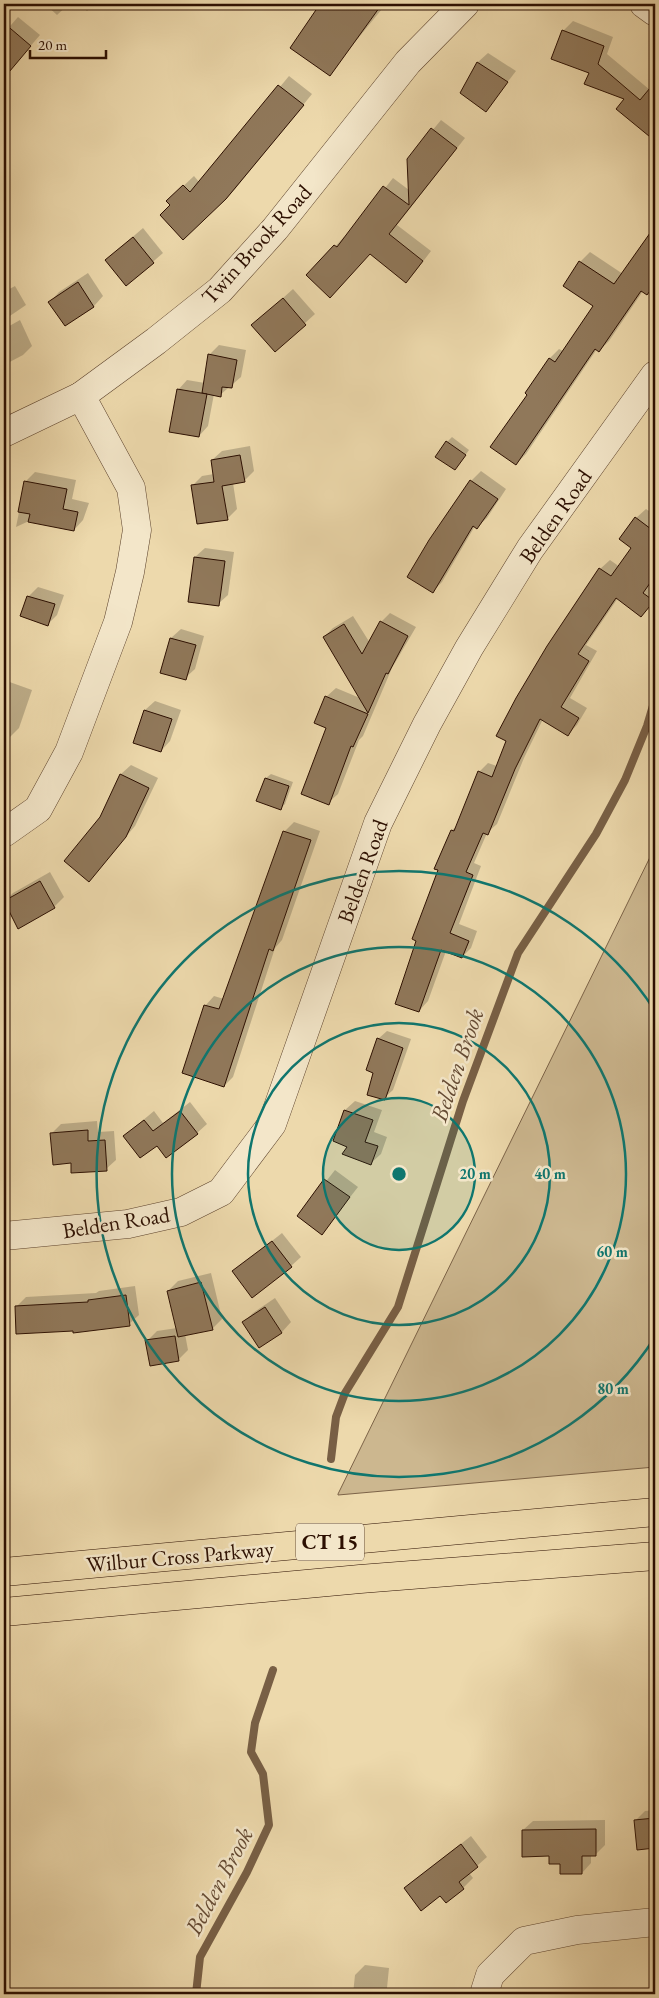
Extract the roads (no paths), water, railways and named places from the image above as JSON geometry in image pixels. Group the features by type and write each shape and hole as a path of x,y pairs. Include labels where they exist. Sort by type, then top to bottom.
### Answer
{"highway":[{"name":"Wilbur Cross Parkway","path":"4,1572 655,1512"},
{"name":"Wilbur Cross Parkway","path":"4,1612 360,1579 655,1556"}],"street":[{"name":"Twin Brook Road","path":"4,433 81,396 156,341 220,290 275,229 408,62 466,4"},
{"path":"644,4 655,12"},
{"name":"Belden Road","path":"4,1236 128,1224 182,1212 221,1192 250,1155 272,1124 378,824 427,724 469,648 530,549 655,375"},
{"path":"4,833 38,809 69,752 118,622 132,564 137,530 131,488 81,396"},
{"path":"484,1994 490,1975 524,1940 577,1930 655,1922"}],"waterway":[{"name":"Belden Brook","path":"331,1459 336,1417 345,1393 398,1307 463,1101 518,953 596,834 625,780 647,726 655,699"},
{"name":"Belden Brook","path":"196,1994 200,1957 247,1872 269,1825 263,1774 251,1752 255,1723 273,1670"}]}
